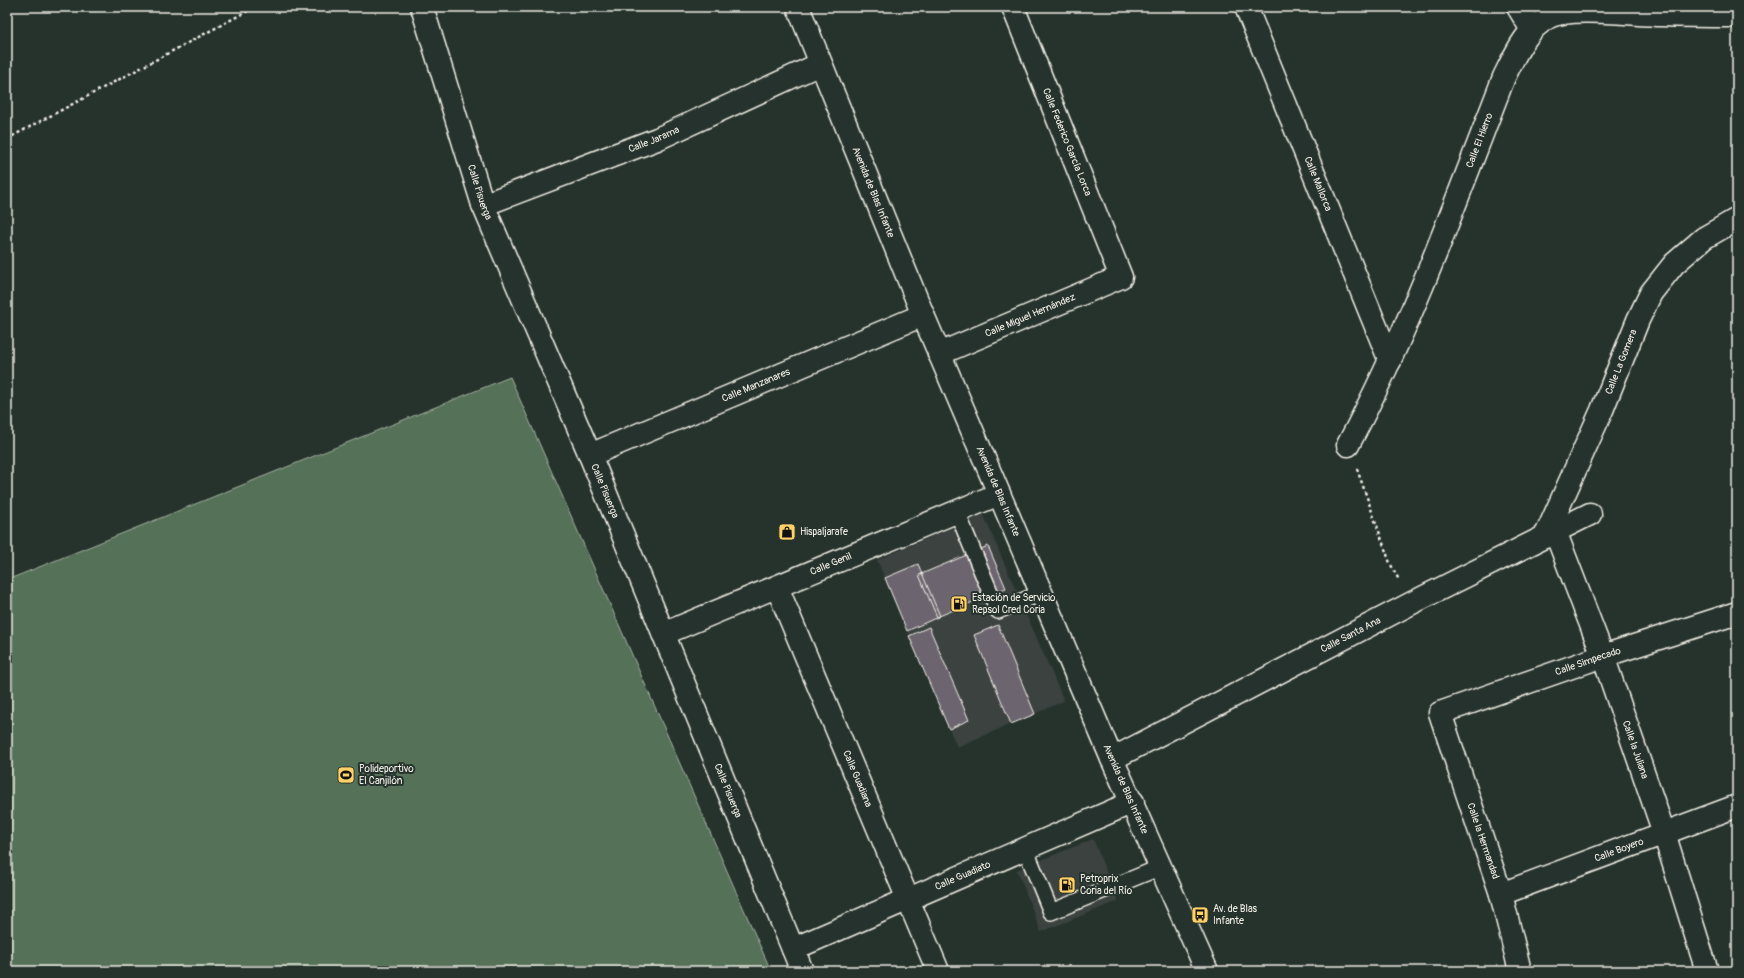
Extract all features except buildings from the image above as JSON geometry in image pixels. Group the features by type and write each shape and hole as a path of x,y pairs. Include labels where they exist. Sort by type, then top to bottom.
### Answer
{"street":[{"name":"Calle Pisuerga","path":"422,7 483,205 590,455 802,971"},
{"name":"Avenida de Blas Infante","path":"798,7 939,354 1112,759 1133,802 1207,971"},
{"name":"Calle Federico García Lorca","path":"1013,7 1121,277"},
{"name":"Calle Mallorca","path":"1246,7 1390,361"},
{"path":"1518,7 1532,30"},
{"name":"Calle El Hierro","path":"1348,445 1390,361 1429,269 1504,77 1519,46 1532,30 1549,17 1568,12 1660,16 1737,16"},
{"name":"Calle Jarama","path":"483,205 657,139 820,64"},
{"name":"Calle La Gomera","path":"1550,534 1638,320 1651,293 1674,264 1704,238 1737,219"},
{"name":"Calle Miguel Hernández","path":"939,354 1121,277"},
{"name":"Calle Manzanares","path":"590,455 923,316"},
{"name":"Calle Genil","path":"663,634 999,494"},
{"name":"Calle Santa Ana","path":"1112,759 1590,514"},
{"name":"Calle la Juliana","path":"1550,534 1604,656 1664,833 1707,971"},
{"name":"Calle Guadiana","path":"777,587 938,971"},
{"name":"Calle Simpecado","path":"1440,713 1604,656 1737,613"},
{"name":"Calle la Hermandad","path":"1440,713 1501,894 1520,971"},
{"name":"Calle Guadiato","path":"793,949 907,898 1133,802"},
{"name":"Calle Boyero","path":"1501,894 1737,806"}],"lane":[{"path":"956,512 998,611 1041,593"},
{"path":"1025,848 1051,912 1161,867"}],"path":[{"path":"7,139 255,7"},
{"path":"1348,445 1390,563 1412,604"}],"shaded area":[{"name":"Estación de Servicio Repsol Cred Coria","path":"983,514 1064,701 957,747 877,560"},
{"name":"Petroprix Coria del Río","path":"1093,839 1118,901 1041,932 1017,870"}],"green space":[{"name":"Polideportivo El Canjilón","path":"510,377 771,971 7,971 7,580"}],"place":[{"name":"Hispaljarafe","path":"787,532"},
{"name":"Estación de Servicio Repsol Cred Coria","path":"959,604"},
{"name":"Polideportivo El Canjilón","path":"346,775"},
{"name":"Petroprix Coria del Río","path":"1067,885"},
{"name":"Av. de Blas Infante","path":"1200,915"}]}
